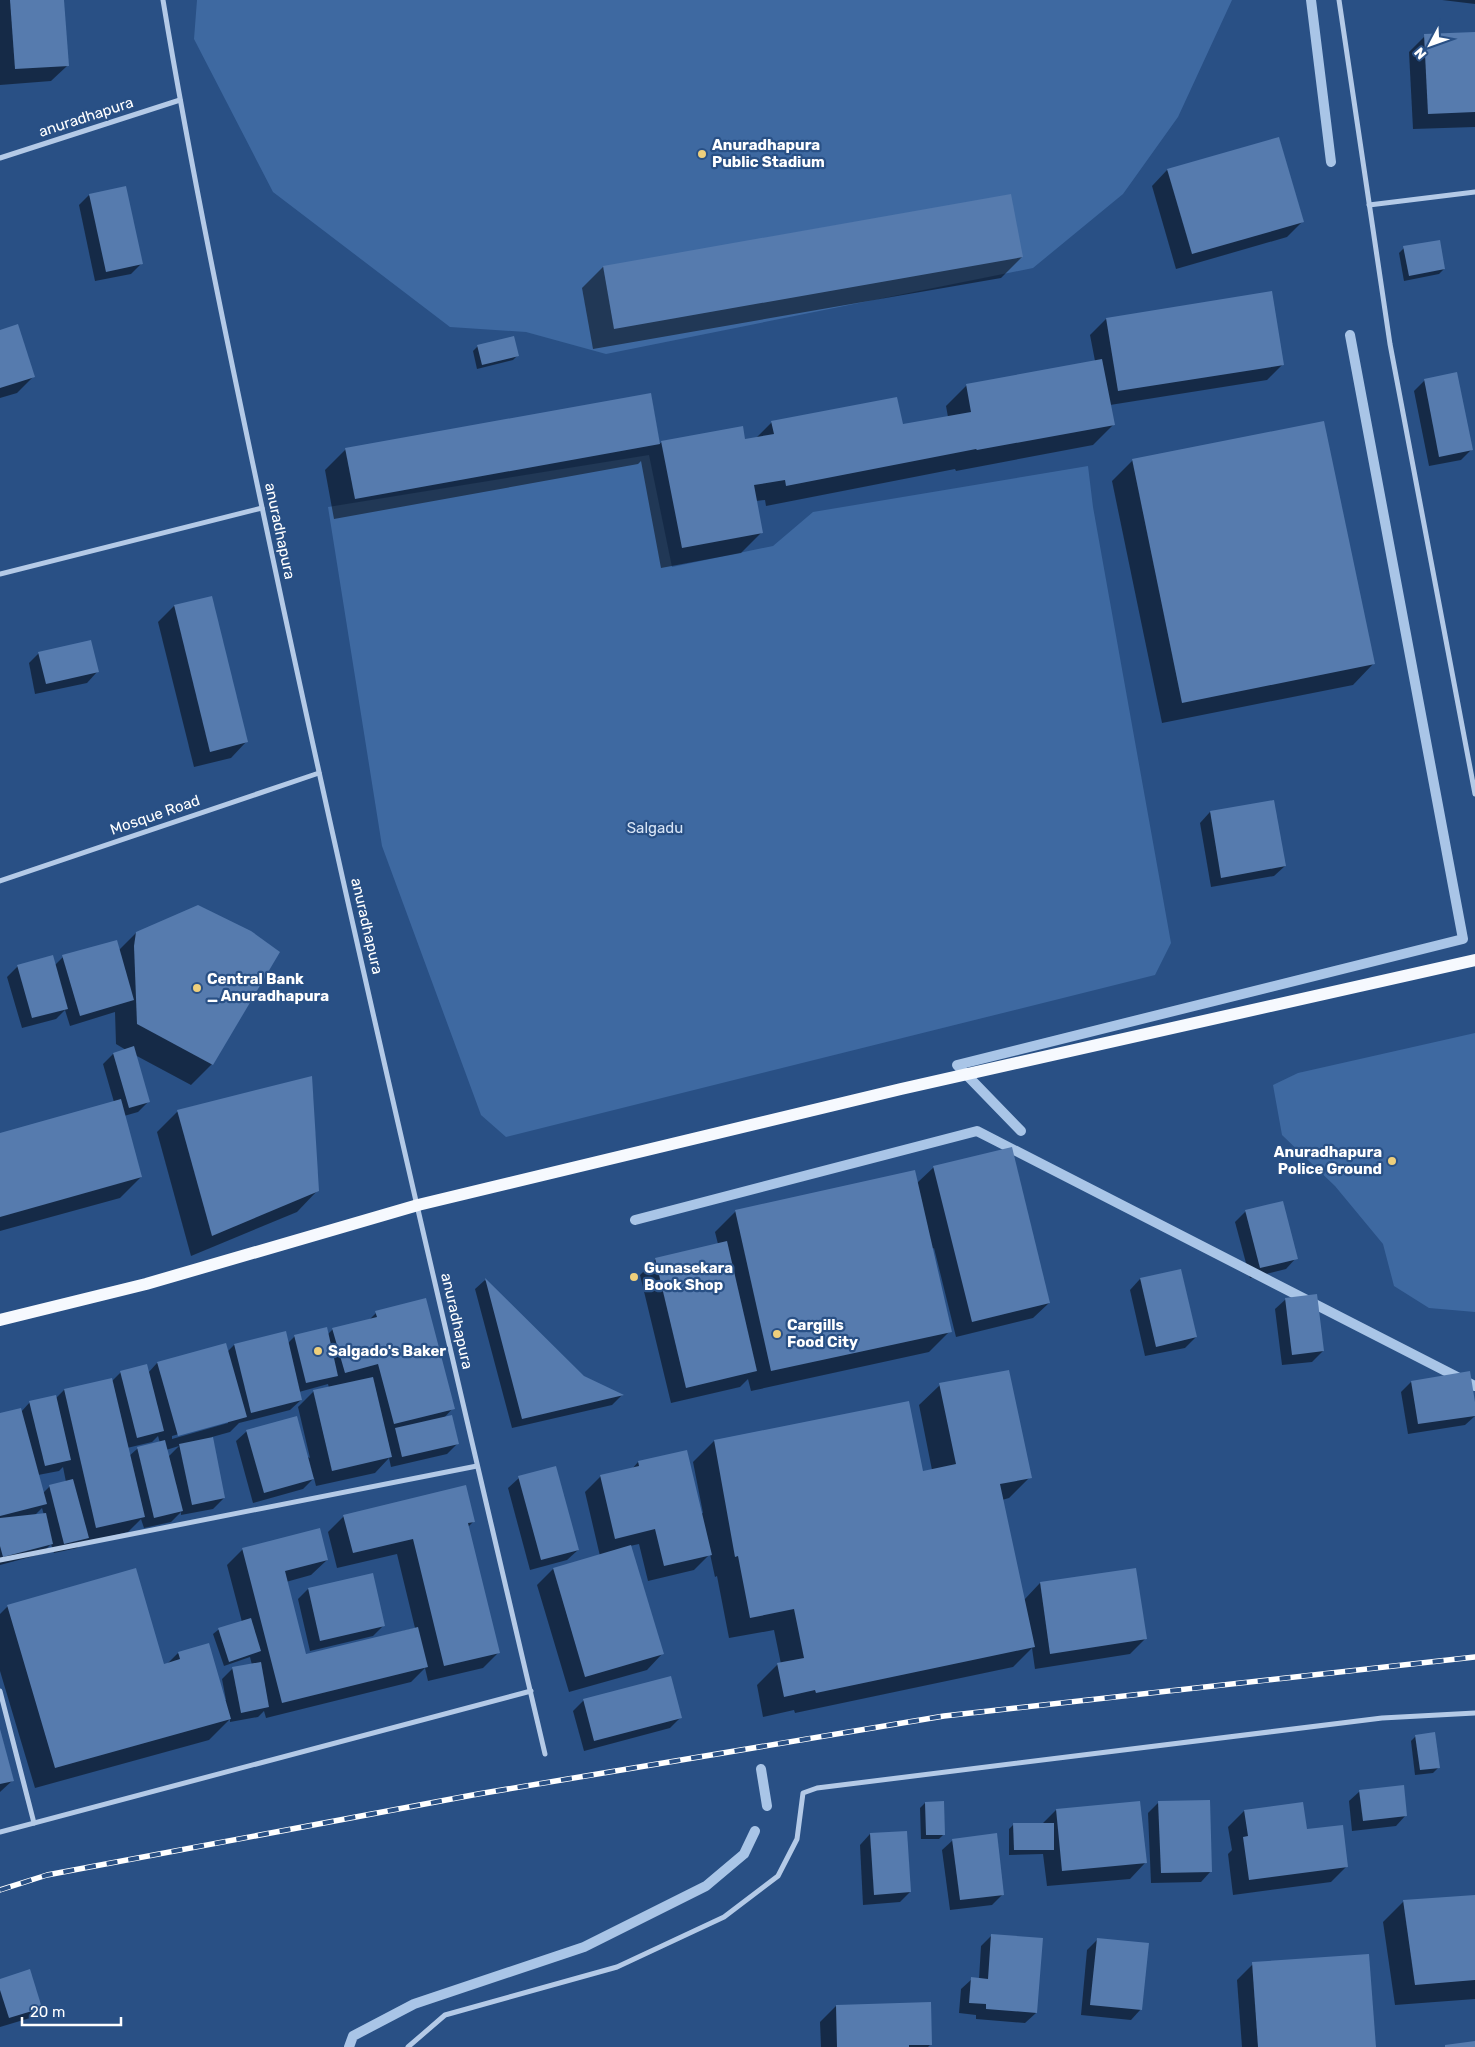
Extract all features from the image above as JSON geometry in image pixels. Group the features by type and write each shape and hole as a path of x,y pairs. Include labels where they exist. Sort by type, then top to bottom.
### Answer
{"main road":[{"path":"0,1320 155,1281 418,1205 901,1089 1475,960"}],"street":[{"name":"anuradhapura","path":"163,0 180,100 262,508 319,773 477,1466 546,1754"},
{"path":"1339,0 1390,344 1475,794"},
{"name":"anuradhapura","path":"0,158 180,100"},
{"path":"1369,205 1475,192"},
{"path":"0,574 262,508"},
{"name":"Mosque Road","path":"0,881 319,773"},
{"path":"0,1560 477,1466"},
{"path":"0,1691 34,1823"},
{"path":"0,1832 531,1691"},
{"path":"408,2047 445,2015 616,1967 724,1917 778,1876 798,1839 803,1792 817,1788 1382,1718 1475,1713"}],"green space":[{"name":"Anuradhapura Public Stadium","path":"197,0 1232,0 1178,117 1123,194 1033,268 606,354 526,332 450,327 273,192 194,39"},
{"name":"Salgadu","path":"649,455 672,567 773,546 813,512 1088,466 1093,507 1171,943 1155,975 506,1137 481,1115 382,846 328,507"},
{"name":"Anuradhapura Police Ground","path":"1475,1033 1475,1312 1429,1308 1394,1286 1383,1244 1335,1186 1282,1135 1273,1085 1298,1073"}],"building":[{"path":"10,0 64,0 69,66 15,69"},
{"path":"1475,32 1475,112 1428,114 1424,34"},
{"path":"1279,137 1304,222 1192,254 1167,169"},
{"path":"126,186 143,264 106,272 89,194"},
{"path":"1011,194 1023,257 614,329 603,266"},
{"path":"1440,240 1445,269 1409,276 1403,246"},
{"path":"1272,291 1284,365 1118,391 1106,318"},
{"path":"18,324 35,377 0,388 0,330"},
{"path":"514,336 519,356 482,365 477,345"},
{"path":"1102,359 1115,425 976,449 786,486 785,480 754,485 763,533 682,548 661,441 743,426 745,439 774,434 771,421 897,397 903,424 971,412 966,384"},
{"path":"1457,372 1473,450 1439,457 1424,379"},
{"path":"651,393 660,444 355,499 345,448"},
{"path":"1324,421 1375,664 1182,703 1132,459"},
{"path":"212,596 248,742 210,752 174,605"},
{"path":"91,640 99,672 46,684 38,652"},
{"path":"1274,800 1286,866 1221,878 1210,811"},
{"name":"Central Bank _ Anuradhapura","path":"198,905 251,931 280,952 213,1065 137,1024 134,946 136,932"},
{"path":"117,940 134,1000 80,1016 62,955"},
{"path":"53,955 68,1009 32,1018 17,965"},
{"path":"134,1046 150,1102 129,1108 113,1053"},
{"path":"312,1076 319,1191 212,1236 177,1110"},
{"path":"121,1099 142,1177 0,1217 0,1133"},
{"path":"1012,1147 1050,1303 972,1322 933,1166"},
{"path":"915,1170 952,1332 771,1371 735,1210"},
{"path":"1283,1201 1298,1259 1260,1268 1245,1210"},
{"path":"727,1241 757,1371 686,1388 655,1258"},
{"path":"1181,1269 1197,1337 1156,1347 1140,1278"},
{"path":"485,1278 584,1376 624,1395 522,1419"},
{"path":"1317,1294 1324,1351 1292,1355 1285,1298"},
{"path":"426,1298 455,1409 394,1424 378,1364 345,1373 332,1328 377,1317 375,1311"},
{"path":"327,1327 338,1376 306,1383 294,1335"},
{"path":"286,1331 302,1400 251,1413 234,1344"},
{"path":"226,1343 247,1417 178,1436 157,1362"},
{"path":"147,1364 164,1431 137,1438 120,1371"},
{"path":"1009,1370 1032,1478 1000,1484 1035,1647 816,1693 815,1690 784,1697 777,1663 804,1658 794,1609 750,1618 738,1556 735,1557 714,1440 909,1401 923,1471 956,1464 939,1383"},
{"path":"1470,1371 1475,1402 1475,1416 1418,1424 1411,1381"},
{"path":"373,1377 392,1457 332,1471 313,1390"},
{"path":"112,1378 145,1517 96,1528 64,1389"},
{"path":"56,1395 71,1460 45,1466 29,1401"},
{"path":"21,1408 47,1504 0,1516 0,1413"},
{"path":"452,1415 459,1444 402,1457 395,1428"},
{"path":"297,1416 314,1479 264,1493 246,1430"},
{"path":"213,1437 225,1498 192,1505 179,1444"},
{"path":"165,1440 183,1511 154,1518 137,1447"},
{"path":"687,1450 712,1555 664,1566 655,1529 615,1539 600,1475 639,1466 638,1461"},
{"path":"556,1466 579,1550 541,1560 518,1476"},
{"path":"73,1479 89,1538 64,1544 49,1485"},
{"path":"466,1485 475,1522 468,1523 500,1653 444,1666 413,1539 353,1553 343,1515"},
{"path":"46,1513 53,1544 3,1557 0,1546 0,1518"},
{"path":"320,1528 328,1560 285,1571 306,1654 418,1627 428,1667 282,1703 242,1548"},
{"path":"631,1545 664,1654 585,1677 553,1568"},
{"path":"136,1568 164,1664 180,1659 178,1652 209,1643 231,1719 55,1768 7,1605"},
{"path":"1136,1568 1147,1639 1050,1654 1040,1582"},
{"path":"373,1573 385,1626 320,1641 308,1588"},
{"path":"251,1618 261,1651 229,1662 218,1628"},
{"path":"261,1662 269,1707 241,1713 232,1667"},
{"path":"671,1676 682,1718 594,1741 583,1699"},
{"path":"0,1729 14,1781 0,1784"},
{"path":"1435,1732 1440,1768 1420,1770 1415,1735"},
{"path":"1404,1785 1407,1816 1363,1821 1359,1790"},
{"path":"1210,1800 1212,1872 1161,1873 1158,1801"},
{"path":"944,1801 945,1835 926,1835 925,1802"},
{"path":"1140,1801 1147,1863 1062,1871 1056,1809"},
{"path":"1303,1802 1307,1829 1343,1825 1348,1867 1249,1880 1243,1837 1248,1836 1244,1810"},
{"path":"1013,1823 1054,1823 1054,1850 1014,1850"},
{"path":"907,1831 911,1892 874,1895 870,1833"},
{"path":"997,1833 1004,1895 960,1900 952,1839"},
{"path":"1475,1895 1475,1980 1415,1985 1403,1900"},
{"path":"991,1934 1043,1938 1037,2013 986,2009 986,2004 969,2003 971,1977 988,1979"},
{"path":"1097,1938 1149,1943 1142,2010 1090,2005"},
{"path":"1369,1954 1376,2047 1258,2047 1252,1962"},
{"path":"30,1969 42,2008 9,2018 0,1990 0,1979"},
{"path":"931,2002 932,2045 909,2045 909,2047 837,2047 836,2005"},
{"path":"1475,2041 1475,2047 1445,2047 1445,2045"}],"waterway":[{"path":"1311,0 1331,162"},
{"path":"1021,1131 957,1065 1463,939 1350,335"},
{"path":"635,1220 977,1131 1475,1386"},
{"path":"761,1769 767,1806"},
{"path":"349,2047 353,2036 414,2004 584,1947 706,1886 744,1854 755,1831"}],"railway":[{"path":"0,1890 47,1875 478,1794 944,1716 1475,1657"}],"place":[{"name":"Anuradhapura Public Stadium","path":"702,154"},
{"name":"Central Bank _ Anuradhapura","path":"197,988"},
{"name":"Anuradhapura Police Ground","path":"1392,1161"},
{"name":"Gunasekara Book Shop","path":"634,1277"},
{"name":"Cargills Food City","path":"777,1334"},
{"name":"Salgado's Baker","path":"318,1351"}]}
